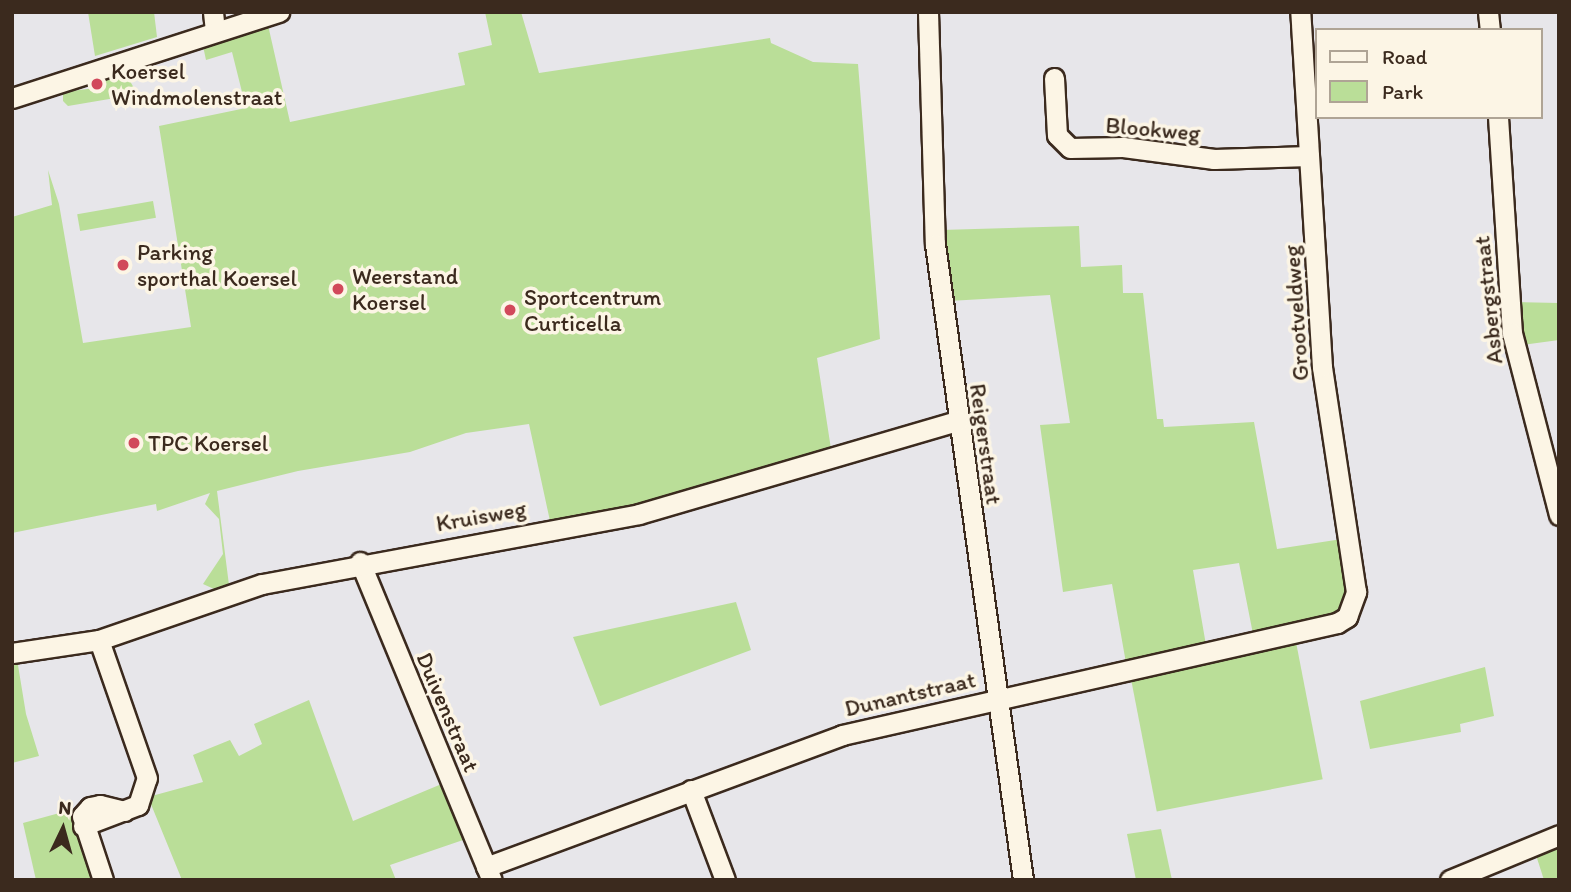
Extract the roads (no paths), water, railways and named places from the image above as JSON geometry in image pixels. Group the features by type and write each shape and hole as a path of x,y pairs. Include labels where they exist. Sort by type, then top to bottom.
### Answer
{"street":[{"path":"12,98 214,21 279,12"},
{"name":"Reigerstraat","path":"928,12 935,244 1023,880"},
{"name":"Grootveldweg","path":"1300,12 1322,367 1356,592 1353,608"},
{"name":"Blookweg","path":"1054,78 1057,135 1070,148 1123,147 1214,159 1308,156"},
{"name":"Asbergstraat","path":"1498,119 1512,332 1559,515"},
{"name":"Kruisweg","path":"12,653 99,640 262,584 360,562 639,514 958,421"},
{"name":"Duivenstraat","path":"360,562 489,873"},
{"name":"Dunantstraat","path":"489,873 691,790 842,734 1336,623 1353,608"},
{"path":"99,640 146,771 143,796 138,805 83,826 103,880"},
{"path":"691,790 725,880"},
{"path":"1450,880 1559,835"}],"place":[{"name":"Koersel Windmolenstraat","path":"97,84"},
{"name":"Parking sporthal Koersel","path":"123,265"},
{"name":"Weerstand Koersel","path":"338,289"},
{"name":"Sportcentrum Curticella","path":"510,310"},
{"name":"TPC Koersel","path":"134,443"}]}
